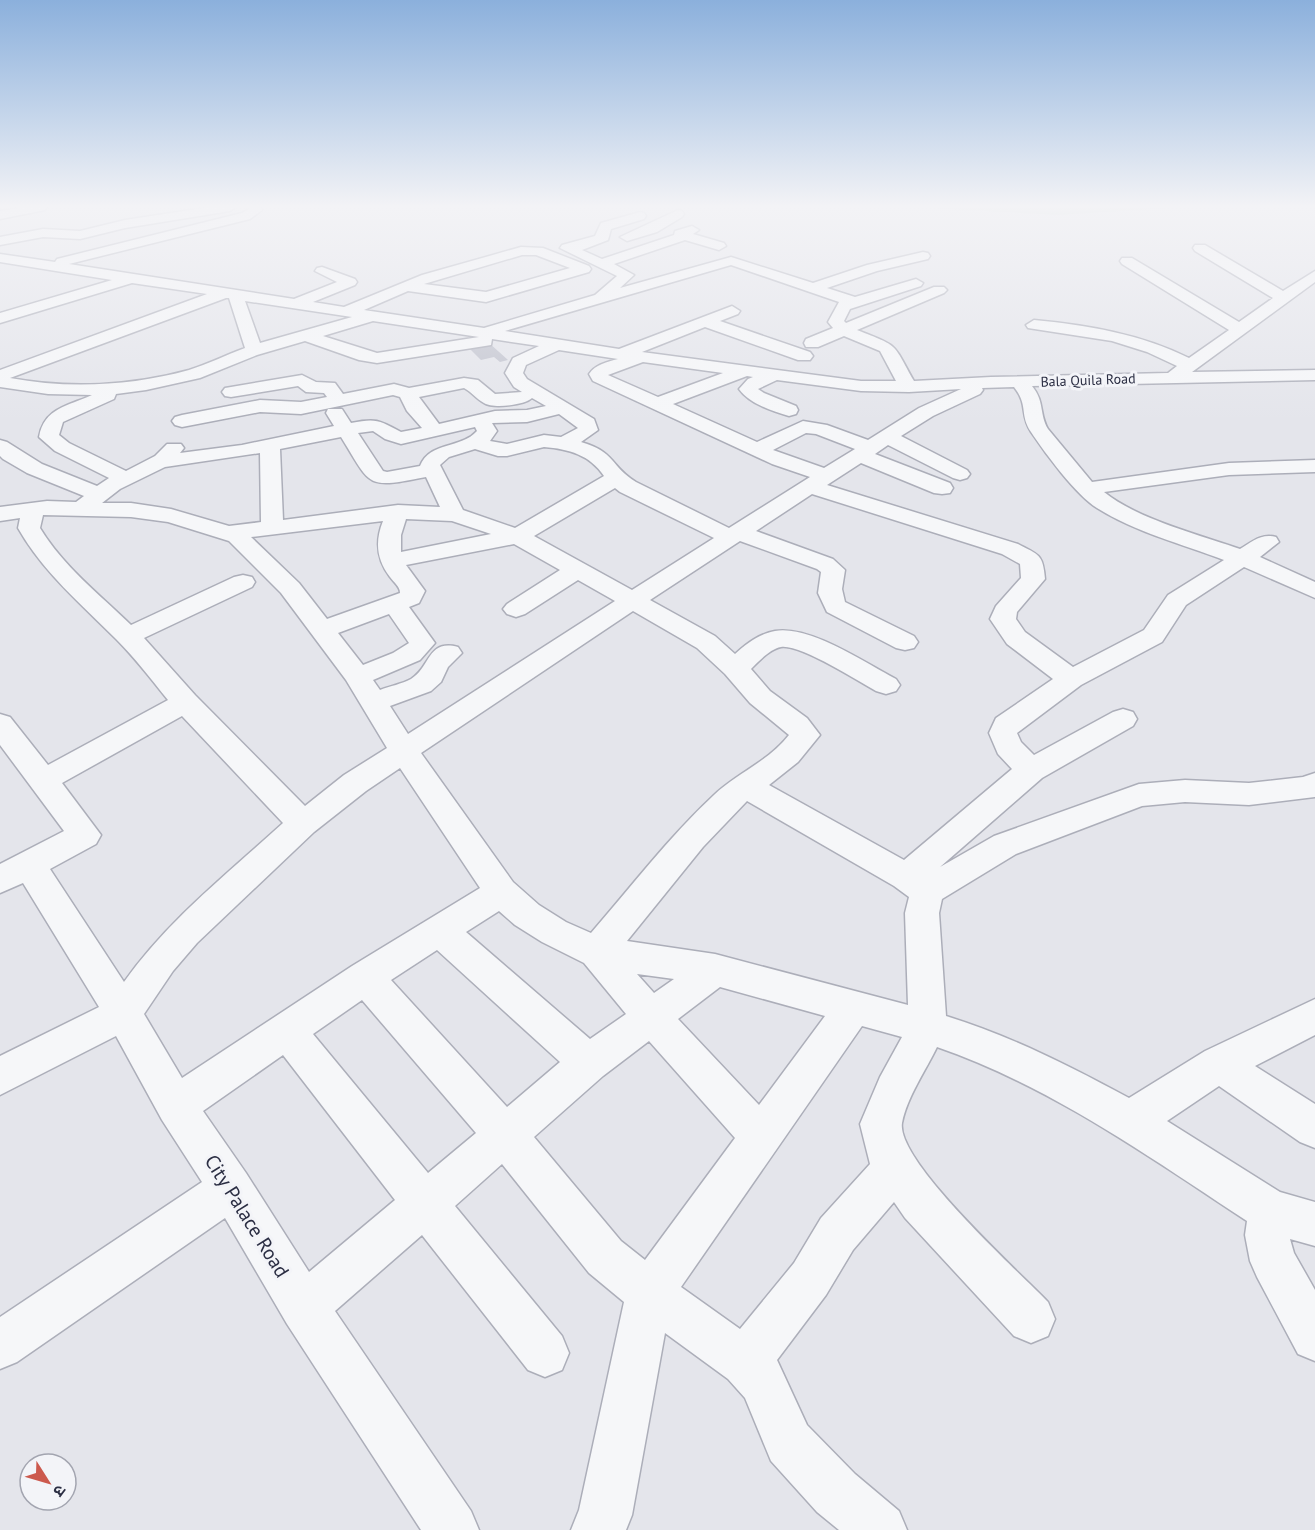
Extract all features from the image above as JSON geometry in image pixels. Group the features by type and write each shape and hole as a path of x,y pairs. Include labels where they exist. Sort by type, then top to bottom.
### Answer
{"street":[{"path":"0,318 132,278"},
{"path":"136,278 643,357 725,362 768,344"},
{"path":"297,303 350,282 341,278"},
{"path":"347,311 429,278"},
{"path":"511,278 530,285"},
{"path":"407,286 486,297 552,278"},
{"path":"600,297 625,278"},
{"path":"482,332 600,297 674,278"},
{"path":"785,278 853,302"},
{"path":"812,288 841,278"},
{"path":"1156,278 1241,330"},
{"path":"1251,278 1282,297"},
{"path":"1174,377 1310,278"},
{"path":"909,387 902,379 886,347 845,330 836,322 839,310 853,302 916,283"},
{"path":"141,298 184,286"},
{"path":"704,321 768,344 808,350 845,330 939,290"},
{"path":"0,376 231,294"},
{"path":"231,294 254,351"},
{"path":"620,354 732,311"},
{"path":"91,501 125,478 169,456 195,391 254,351 375,315"},
{"path":"1034,325 1065,328 1128,340 1161,351 1190,366"},
{"path":"82,327 80,340 86,344"},
{"path":"309,336 377,358 511,337"},
{"path":"661,339 690,346 725,362"},
{"path":"558,344 519,362 514,373 517,380 582,419 589,427 584,433 563,444"},
{"path":"643,357 606,368 598,374 609,384 779,460 819,482 1010,549 1032,561 1033,579 1005,611 1003,619 1016,638 1071,679"},
{"name":"Bala Quila Road","path":"725,362 745,370 861,386 909,387 991,382 1315,375"},
{"path":"656,404 745,370"},
{"path":"775,375 754,383 748,388 757,396 789,410"},
{"path":"0,382 43,389 87,390 127,387 195,391 302,380 312,388 329,387 332,400 346,430 362,458 380,477 393,478 431,467"},
{"path":"0,1076 123,1013 160,960 185,933 303,824 402,750 926,412 991,382"},
{"path":"1019,382 1031,396 1035,424 1086,489 1104,503 1132,518 1245,559 1315,591"},
{"path":"182,421 261,406 291,409 394,390 408,394 464,383 472,384 488,399 497,401 538,394"},
{"path":"125,478 62,447 49,437 51,424 56,418 127,387"},
{"path":"408,394 414,407 434,430"},
{"path":"159,462 270,446 375,424 391,436 400,438 495,417 538,415 563,408"},
{"path":"431,467 432,460 445,452 482,439 487,431 481,420"},
{"path":"757,450 803,427 820,429 960,474"},
{"path":"400,438 415,456 431,467 454,514"},
{"path":"476,442 487,449 498,452 541,441 563,444 601,458 615,479 628,487 735,535 825,564 833,570 829,590 830,599 836,606 846,614 905,642"},
{"path":"0,446 8,453 52,475 91,501"},
{"path":"270,446 272,527"},
{"path":"872,447 942,488"},
{"path":"1086,489 1166,475 1224,469 1315,466"},
{"path":"392,561 517,536 615,479"},
{"path":"0,514 91,501 155,513 230,533 246,543 290,588 365,689 402,750 479,857 501,892 527,915 554,932 597,952 715,970 928,1027 999,1052 1047,1074 1130,1121 1270,1211 1315,1224"},
{"path":"33,509 29,528 39,545 61,571 128,636 185,702 303,824"},
{"path":"321,630 410,598 413,591 392,561 389,535 398,512"},
{"path":"230,533 398,512 454,514 517,536 706,642 735,668 760,697 797,725 805,735 788,755 745,786 702,827 597,952"},
{"path":"1031,770 1008,747 1003,733 1006,725 1071,679 1153,636 1177,600 1245,559 1268,542"},
{"path":"516,609 577,570"},
{"path":"128,636 243,582"},
{"path":"365,689 419,649 422,644 419,636 395,604"},
{"path":"735,668 763,646 785,637 819,650 886,685"},
{"path":"365,689 421,685 431,676 437,663 449,653"},
{"path":"44,780 185,702"},
{"path":"916,885 1031,770 1123,719"},
{"path":"0,724 85,835 14,872"},
{"path":"745,786 916,885 922,913 928,1027 894,1091 881,1124 887,1154 920,1203 1031,1319"},
{"path":"916,885 1005,845 1139,795 1185,791 1249,794 1313,787"},
{"name":"City Palace Road","path":"14,872 123,1013 176,1106 231,1188 304,1307 452,1530"},
{"path":"176,1106 365,977 501,892"},
{"path":"440,930 590,1063"},
{"path":"597,952 652,1018 760,1136"},
{"path":"304,1307 590,1063 715,970"},
{"path":"365,977 506,1136 605,1257 649,1293 745,1362 762,1382 789,1443 836,1493 879,1530"},
{"path":"607,1525 649,1293 853,1008"},
{"path":"1130,1121 1219,1064 1310,1026"},
{"path":"286,1030 545,1353"},
{"path":"1219,1064 1315,1128"},
{"path":"745,1362 810,1279 837,1234 896,1167"},
{"path":"0,1345 231,1188"},
{"path":"1270,1211 1268,1235 1273,1260 1315,1337"}],"building":[{"path":"488,342 508,360 500,362 494,357 481,360 467,346"}]}
